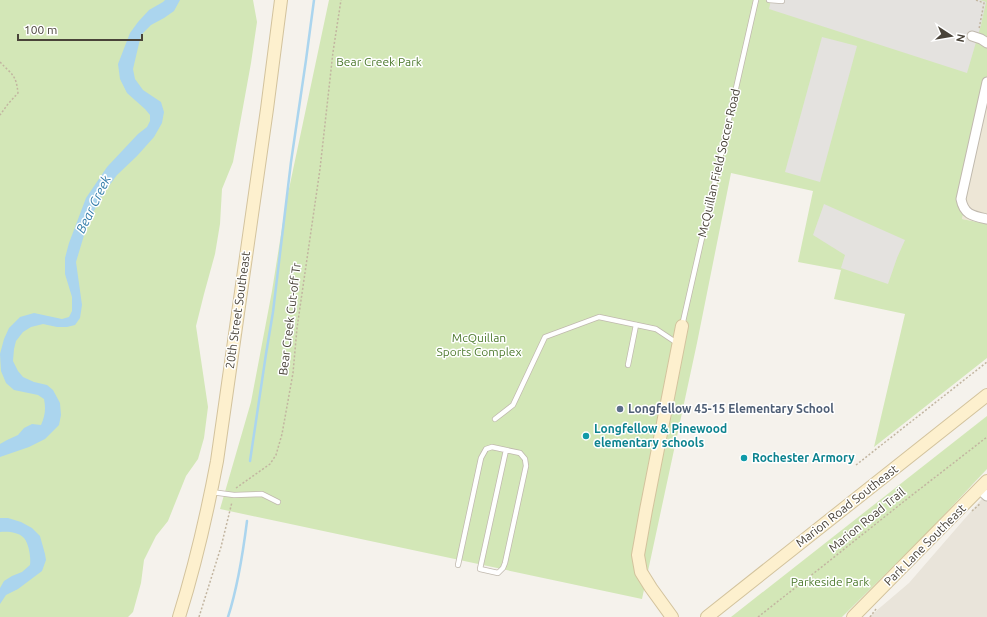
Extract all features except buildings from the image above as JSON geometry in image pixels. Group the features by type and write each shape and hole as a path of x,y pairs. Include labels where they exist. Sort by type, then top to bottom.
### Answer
{"street":[{"name":"20th Street Southeast","path":"179,617 194,567 211,492 267,109 281,0"},
{"path":"975,34 987,43"},
{"path":"987,82 961,199 962,206 966,211 976,217 987,219"},
{"path":"672,617 640,572 638,556 682,326"},
{"name":"Marion Road Southeast","path":"707,617 987,396"},
{"name":"Park Lane Southeast","path":"854,617 984,489"}],"lane":[{"name":"McQuillan Field Soccer Road","path":"682,326 756,0"},
{"path":"769,0 782,1"},
{"path":"495,419 513,405 545,337 599,317 656,329 679,344"},
{"path":"628,364 636,325"},
{"path":"458,565 481,458 486,449 492,447 506,450 520,453 525,459 526,466 507,556 503,568 498,573 480,569 506,450"},
{"path":"211,492 234,495 262,494 278,502"}],"path":[{"name":"Bear Creek Cut-off Tr","path":"199,617 221,547 236,488 270,464 276,455 282,434 293,373 297,328 320,169 341,0"},
{"path":"975,34 984,3 976,0"},
{"path":"0,62 11,72 17,81 18,93 0,114"},
{"path":"856,466 987,362"},
{"name":"Marion Road Trail","path":"758,617 987,437"}],"shaded area":[{"path":"771,0 980,0 986,2 967,73 769,9"},
{"path":"822,37 857,46 820,182 785,172"},
{"path":"987,104 987,224 962,219"},
{"path":"824,204 905,240 888,284 841,268 845,255 813,235"},
{"path":"987,493 987,617 869,617 909,583"}],"green space":[{"path":"0,0 253,0 257,22 251,63 233,162 222,189 220,224 215,254 196,326 208,407 204,438 198,459 186,476 168,521 156,536 144,560 141,583 133,612 128,617 0,617"},
{"name":"McQuillan Sports Complex","path":"329,0 987,0 987,104 962,219 987,224 987,358 874,447 905,314 834,299 841,270 798,262 813,191 731,173 697,343 642,599 220,509 251,402 272,291 286,203"},
{"name":"Parkeside Park","path":"987,416 987,469 929,531 842,617 731,617"}],"water":[{"name":"Bear Creek","path":"165,0 180,0 174,11 151,25 141,35 133,69 135,79 143,90 161,102 164,112 162,123 154,137 117,175 103,194 88,222 76,262 82,305 80,318 75,325 67,327 57,327 43,324 31,327 23,332 16,341 14,349 13,361 23,377 34,382 47,385 53,390 60,403 61,415 59,425 45,439 29,447 0,457 0,444 18,435 24,428 32,424 41,425 45,409 44,399 38,395 14,390 6,383 1,371 0,354 4,339 9,328 20,317 34,313 62,319 69,317 72,311 72,297 65,274 65,258 86,198 107,167 138,134 147,127 150,121 150,115 127,93 120,79 118,64 130,33 138,22 149,10"},
{"path":"0,518 8,518 21,522 32,528 40,536 46,560 42,571 18,589 6,595 0,604 0,588 4,581 22,572 30,565 30,555 26,541 22,536 13,532 0,532"}],"waterway":[{"path":"250,461 273,312 291,162 314,0"},
{"path":"228,617 240,569 247,521"}],"place":[{"name":"Longfellow 45-15 Elementary School","path":"620,409"},
{"name":"Longfellow & Pinewood elementary schools","path":"586,436"},
{"name":"Rochester Armory","path":"744,458"}],"park label":[{"name":"Bear Creek Park","path":"379,62"}]}
